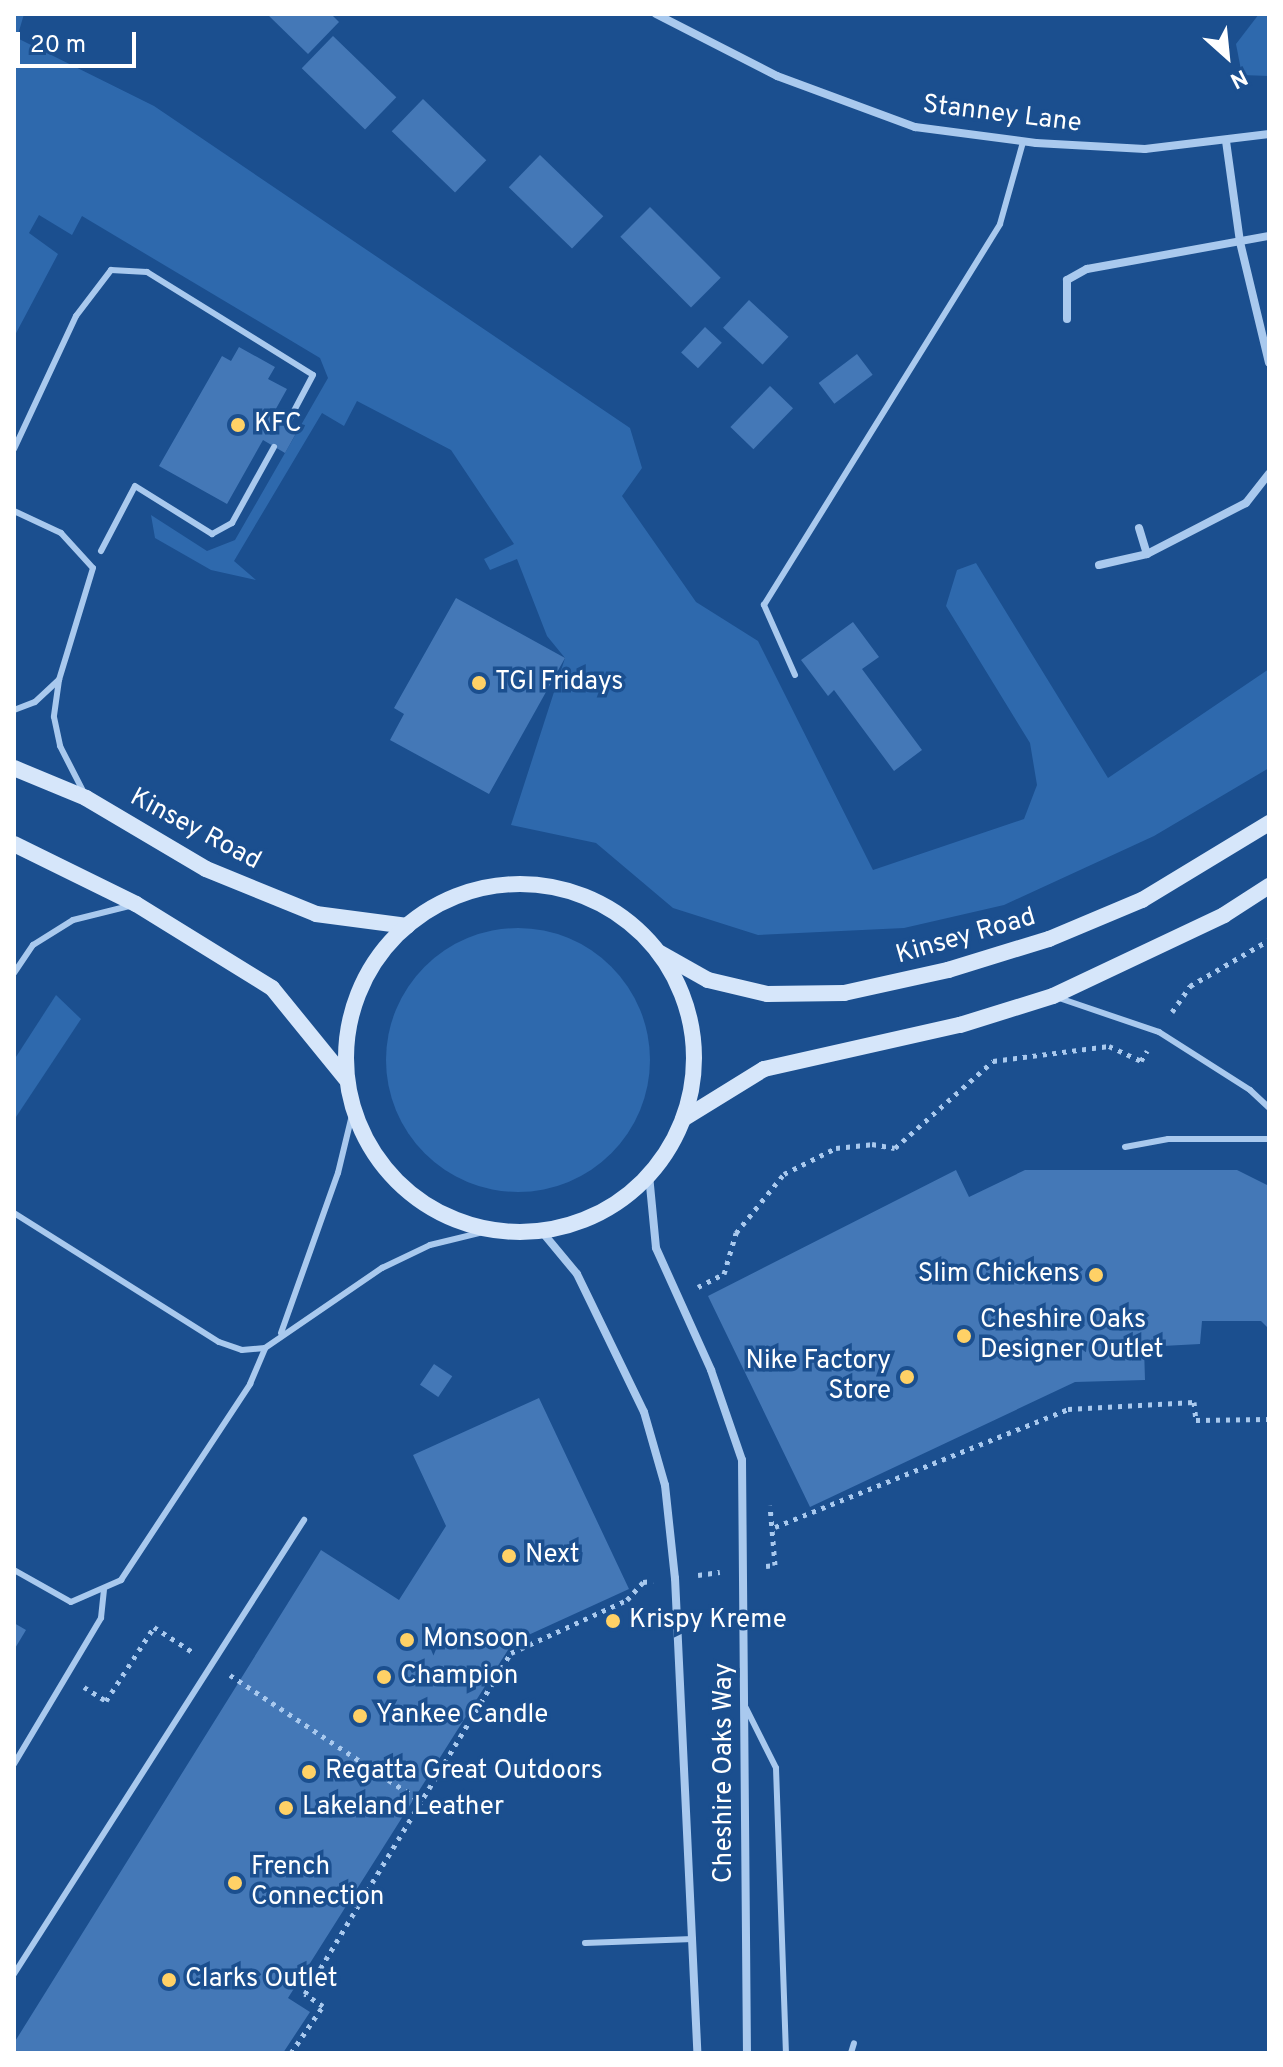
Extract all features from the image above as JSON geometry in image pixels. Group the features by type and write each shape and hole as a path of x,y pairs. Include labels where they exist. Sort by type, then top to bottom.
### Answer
{"main road":[{"name":"Kinsey Road","path":"14,768 86,798 206,869 316,914 407,926"},
{"name":"Kinsey Road","path":"659,952 708,980 767,994 844,993 948,970 1049,939 1142,900 1269,823"},
{"path":"14,844 136,904 272,988 346,1079"},
{"path":"508,884 564,889 616,912 659,952 683,995 694,1043 694,1076 683,1119 649,1175 615,1204 543,1233 492,1230 434,1210 397,1182 369,1146 353,1111 346,1079 346,1038 357,996 377,957 407,926 453,897 508,884"},
{"path":"683,1119 764,1069 960,1025 1053,996 1224,915 1269,886"}],"street":[{"name":"Stanney Lane","path":"656,14 777,76 915,127 1023,142 1145,149 1269,134"},
{"path":"1226,141 1240,242 1269,363"},
{"path":"1067,319 1067,280 1087,269 1269,236"},
{"path":"1099,565 1147,554 1246,503 1269,474"},
{"path":"1139,528 1147,554"},
{"name":"Cheshire Oaks Way","path":"649,1175 656,1248 711,1370 742,1460 747,1568 744,1705 747,2053"},
{"name":"Cheshire Oaks Way","path":"543,1233 577,1274 644,1412 665,1485 675,1578 697,2053"}],"lane":[{"path":"795,675 764,605 1000,224 1023,142"},
{"path":"14,449 73,323 111,270 147,272 313,375 288,422"},
{"path":"101,551 135,486 212,534 232,523 274,447"},
{"path":"14,511 61,533 93,568 59,680 54,717 60,746 86,798"},
{"path":"14,710 35,702 59,680"},
{"path":"14,973 33,945 73,920 136,904"},
{"path":"1053,996 1159,1032 1250,1090 1269,1108"},
{"path":"280,1337 334,1186 353,1111"},
{"path":"1125,1147 1168,1139 1269,1139"},
{"path":"14,1213 219,1342 242,1350 265,1348"},
{"path":"14,1570 71,1602 104,1590 138,1561 250,1384 265,1348 382,1268 430,1245 492,1230"},
{"path":"14,1974 304,1520"},
{"path":"14,1764 101,1618 104,1590"},
{"path":"744,1705 776,1768 786,2053"},
{"path":"585,1943 694,1939"},
{"path":"853,2053 854,2043"}],"path":[{"path":"1170,1015 1190,986 1269,940"},
{"path":"699,1304 693,1290 724,1274 736,1233 759,1200 784,1174 808,1160 836,1148 872,1144 895,1148 993,1061 1109,1046 1141,1061 1149,1049"},
{"path":"775,1527 1068,1409 1194,1402 1196,1420 1269,1419"},
{"path":"291,2053 323,2006 305,1994 511,1653 627,1600 643,1582 775,1565 775,1527 769,1500"}],"shaded area":[{"path":"14,14 24,14 17,38 154,106 630,428 642,468 622,496 696,602 758,641 873,870 1024,819 1037,785 1030,743 946,606 957,570 976,563 1108,778 1269,669 1269,768 1154,836 1004,905 904,928 758,935 673,908 596,843 511,825 565,658 547,636 517,559 490,570 484,559 514,544 451,450 357,401 344,426 322,413 234,561 256,580 211,570 155,538 151,515 207,551 235,540 328,378 320,358 82,216 72,235 39,215 29,233 58,254 14,337"},
{"path":"1259,14 1269,14 1269,76 1242,75 1236,44"},
{"path":"518,928 568,938 602,958 620,976 640,1010 650,1060 640,1110 620,1144 602,1162 568,1182 518,1192 468,1182 434,1162 416,1144 396,1110 386,1060 396,1010 416,976 434,958 468,938"},
{"path":"56,995 81,1019 14,1120 14,1060"}],"building":[{"path":"267,14 331,14 339,22 308,54"},
{"path":"333,36 396,97 365,130 302,68"},
{"path":"423,99 486,160 455,193 392,131"},
{"path":"540,155 603,216 572,249 509,187"},
{"path":"650,207 721,278 691,307 620,237"},
{"path":"749,300 788,337 763,365 723,328"},
{"path":"705,327 722,343 698,368 681,353"},
{"name":"KFC","path":"239,347 275,367 268,379 287,389 273,414 299,428 285,453 263,440 227,504 159,466 222,356 231,361"},
{"path":"857,354 873,375 834,404 819,383"},
{"path":"770,386 793,408 753,449 730,427"},
{"name":"TGI Fridays","path":"456,598 565,658 489,794 390,740 404,714 394,708"},
{"path":"853,622 879,657 862,669 922,750 894,771 834,690 828,696 801,660"},
{"name":"Cheshire Oaks Designer Outlet","path":"956,1170 969,1197 1025,1170 1237,1170 1269,1186 1269,1329 1261,1321 1202,1321 1200,1344 1144,1347 1145,1380 1075,1382 810,1507 708,1296"},
{"path":"434,1364 452,1376 438,1397 420,1385"},
{"path":"539,1398 629,1589 513,1642 288,1998 310,2012 283,2053 14,2053 14,2043 321,1550 399,1600 446,1526 413,1455"},
{"path":"14,1623 26,1630 14,1650"}],"place":[{"name":"KFC","path":"238,425"},
{"name":"TGI Fridays","path":"479,683"},
{"name":"Slim Chickens","path":"1096,1275"},
{"name":"Cheshire Oaks Designer Outlet","path":"964,1336"},
{"name":"Nike Factory Store","path":"907,1377"},
{"name":"Next","path":"509,1556"},
{"name":"Krispy Kreme","path":"613,1621"},
{"name":"Monsoon","path":"407,1640"},
{"name":"Champion","path":"384,1677"},
{"name":"Yankee Candle","path":"360,1716"},
{"name":"Regatta Great Outdoors","path":"309,1772"},
{"name":"Lakeland Leather","path":"286,1808"},
{"name":"French Connection","path":"235,1883"},
{"name":"Clarks Outlet","path":"169,1980"}]}
